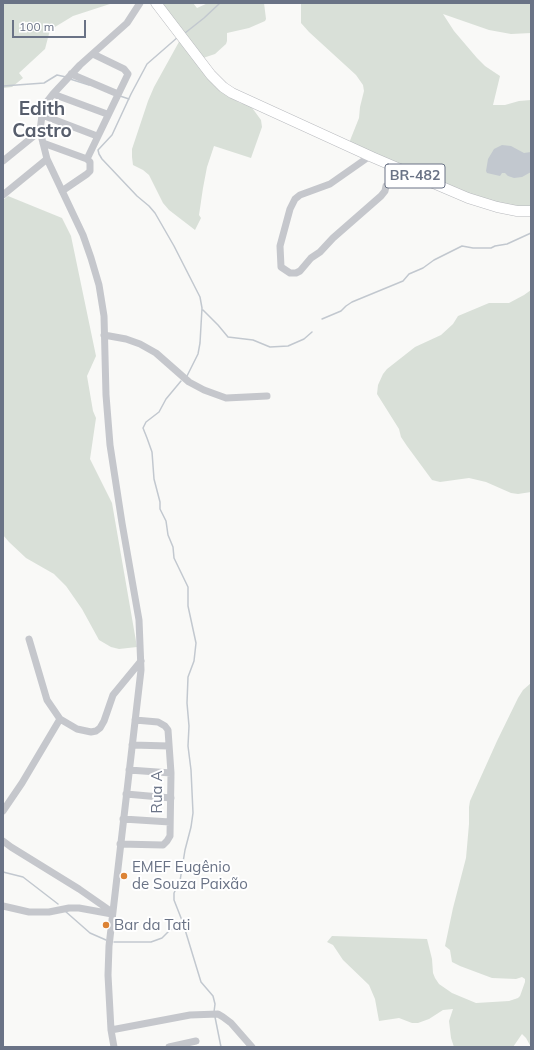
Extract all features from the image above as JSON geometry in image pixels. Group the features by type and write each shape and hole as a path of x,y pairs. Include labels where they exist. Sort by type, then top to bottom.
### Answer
{"highway":[{"name":"BR-482","path":"156,3 210,75 232,93 435,185 482,203 509,210 531,211"}],"street":[{"path":"114,1047 111,1030 108,975 109,946 141,661 140,620 122,523 110,445 106,395 104,316 99,285 83,235 47,159 40,131 42,115 46,103 53,94 71,74 128,23 140,3"},
{"path":"87,159 127,76 127,71 93,54"},
{"path":"71,74 118,94"},
{"path":"53,94 108,114"},
{"path":"42,115 97,136"},
{"path":"3,161 40,131"},
{"path":"43,143 87,159 90,162 90,171 62,191"},
{"path":"370,156 330,184 300,195 295,199 290,209 280,246 281,267 290,273 300,271 332,238 381,196 385,191 386,186"},
{"path":"3,195 47,159"},
{"path":"104,335 126,339 140,344 156,353 189,382 204,390 226,398 267,396"},
{"path":"29,639 47,700 60,719 78,729 91,732 100,728 104,721 113,694 141,661"},
{"path":"3,811 22,783 60,719"},
{"name":"Rua A","path":"120,844 163,845 168,841 170,836 171,773 168,730 165,726 158,722 135,720"},
{"path":"132,745 169,746"},
{"path":"129,770 171,773"},
{"path":"126,794 171,798"},
{"path":"123,819 170,822"},
{"path":"3,841 78,889 112,913"},
{"path":"3,906 30,912 49,912 69,908 79,908 112,913"},
{"path":"111,1030 190,1015 214,1014 223,1016 231,1022 252,1047"},
{"path":"168,1047 196,1041"}],"shaded area":[{"path":"3,3 113,3 73,16 50,30 45,49 19,73 23,78 12,87 3,88"},
{"path":"162,3 193,3 197,8 208,3 264,3 266,19 265,21 249,28 227,33 226,44 215,54 203,58"},
{"path":"301,3 531,3 531,33 511,34 489,30 443,14 454,31 477,58 485,66 500,76 493,105 505,105 519,101 531,100 531,207 479,199 349,143 359,118 364,91 363,85 356,75 301,23"},
{"path":"180,40 207,78 227,95 240,103 250,105 261,120 262,127 251,158 214,146 207,167 203,188 199,215 201,218 195,230 169,210 163,203 149,175 133,165 132,157 132,149 148,101"},
{"path":"502,145 511,146 524,153 531,152 531,172 522,177 514,178 505,173 502,173 500,176 487,173 488,159 494,149"},
{"path":"8,196 62,218 71,236 96,356 87,376 93,411 96,418 90,459 112,503 137,647 119,649 111,647 99,640 82,609 66,586 54,574 26,558 3,535 3,200"},
{"path":"531,290 531,492 518,494 511,493 486,482 469,478 440,482 432,480 401,437 399,429 377,394 378,385 383,374 387,369 415,347 441,335 453,324 458,316 489,303 509,303"},
{"path":"531,683 531,1047 522,1034 513,1047 454,1047 451,1038 449,1021 453,1009 443,1010 429,1019 418,1023 412,1023 399,1018 379,1021 375,999 369,985 343,960 333,945 327,942 332,936 427,939 435,978 439,984 452,993 476,1003 509,1001 520,996 525,982 525,979 522,977 516,979 492,978 460,966 452,962 450,950 445,946 466,858 470,801 518,698 523,690"}],"waterway":[{"path":"185,33 220,3"},
{"path":"178,37 147,64 112,135 98,150 102,159 155,213 200,297 202,308 200,343 198,354 187,376"},
{"path":"3,86 44,83 57,75 66,77"},
{"path":"70,79 89,85"},
{"path":"120,96 129,99"},
{"path":"322,319 341,311 352,302 403,281 409,274 423,268 434,260 462,246 473,248 491,248 507,244 531,233"},
{"path":"203,310 228,337 253,340 270,347 288,346 304,339 312,332"},
{"path":"181,381 166,399 159,412 146,422 143,428 152,452 154,479 160,502 160,509 166,521 168,535 173,547 174,558 188,587 188,606 196,643 194,661 188,677 187,703 189,726 188,746 191,770 193,813 180,881 174,893 174,900 183,923 201,982 213,996 215,1004 214,1012"},
{"path":"3,872 23,877 58,904"},
{"path":"65,911 90,933 106,940"},
{"path":"114,942 151,942 162,938 170,930 183,925"},
{"path":"215,1017 221,1047"}],"place":[{"name":"EMEF Eugênio de Souza Paixão","path":"124,876"},
{"name":"Bar da Tati","path":"106,925"}],"district":[{"name":"Edith Castro","path":"42,120"}]}
